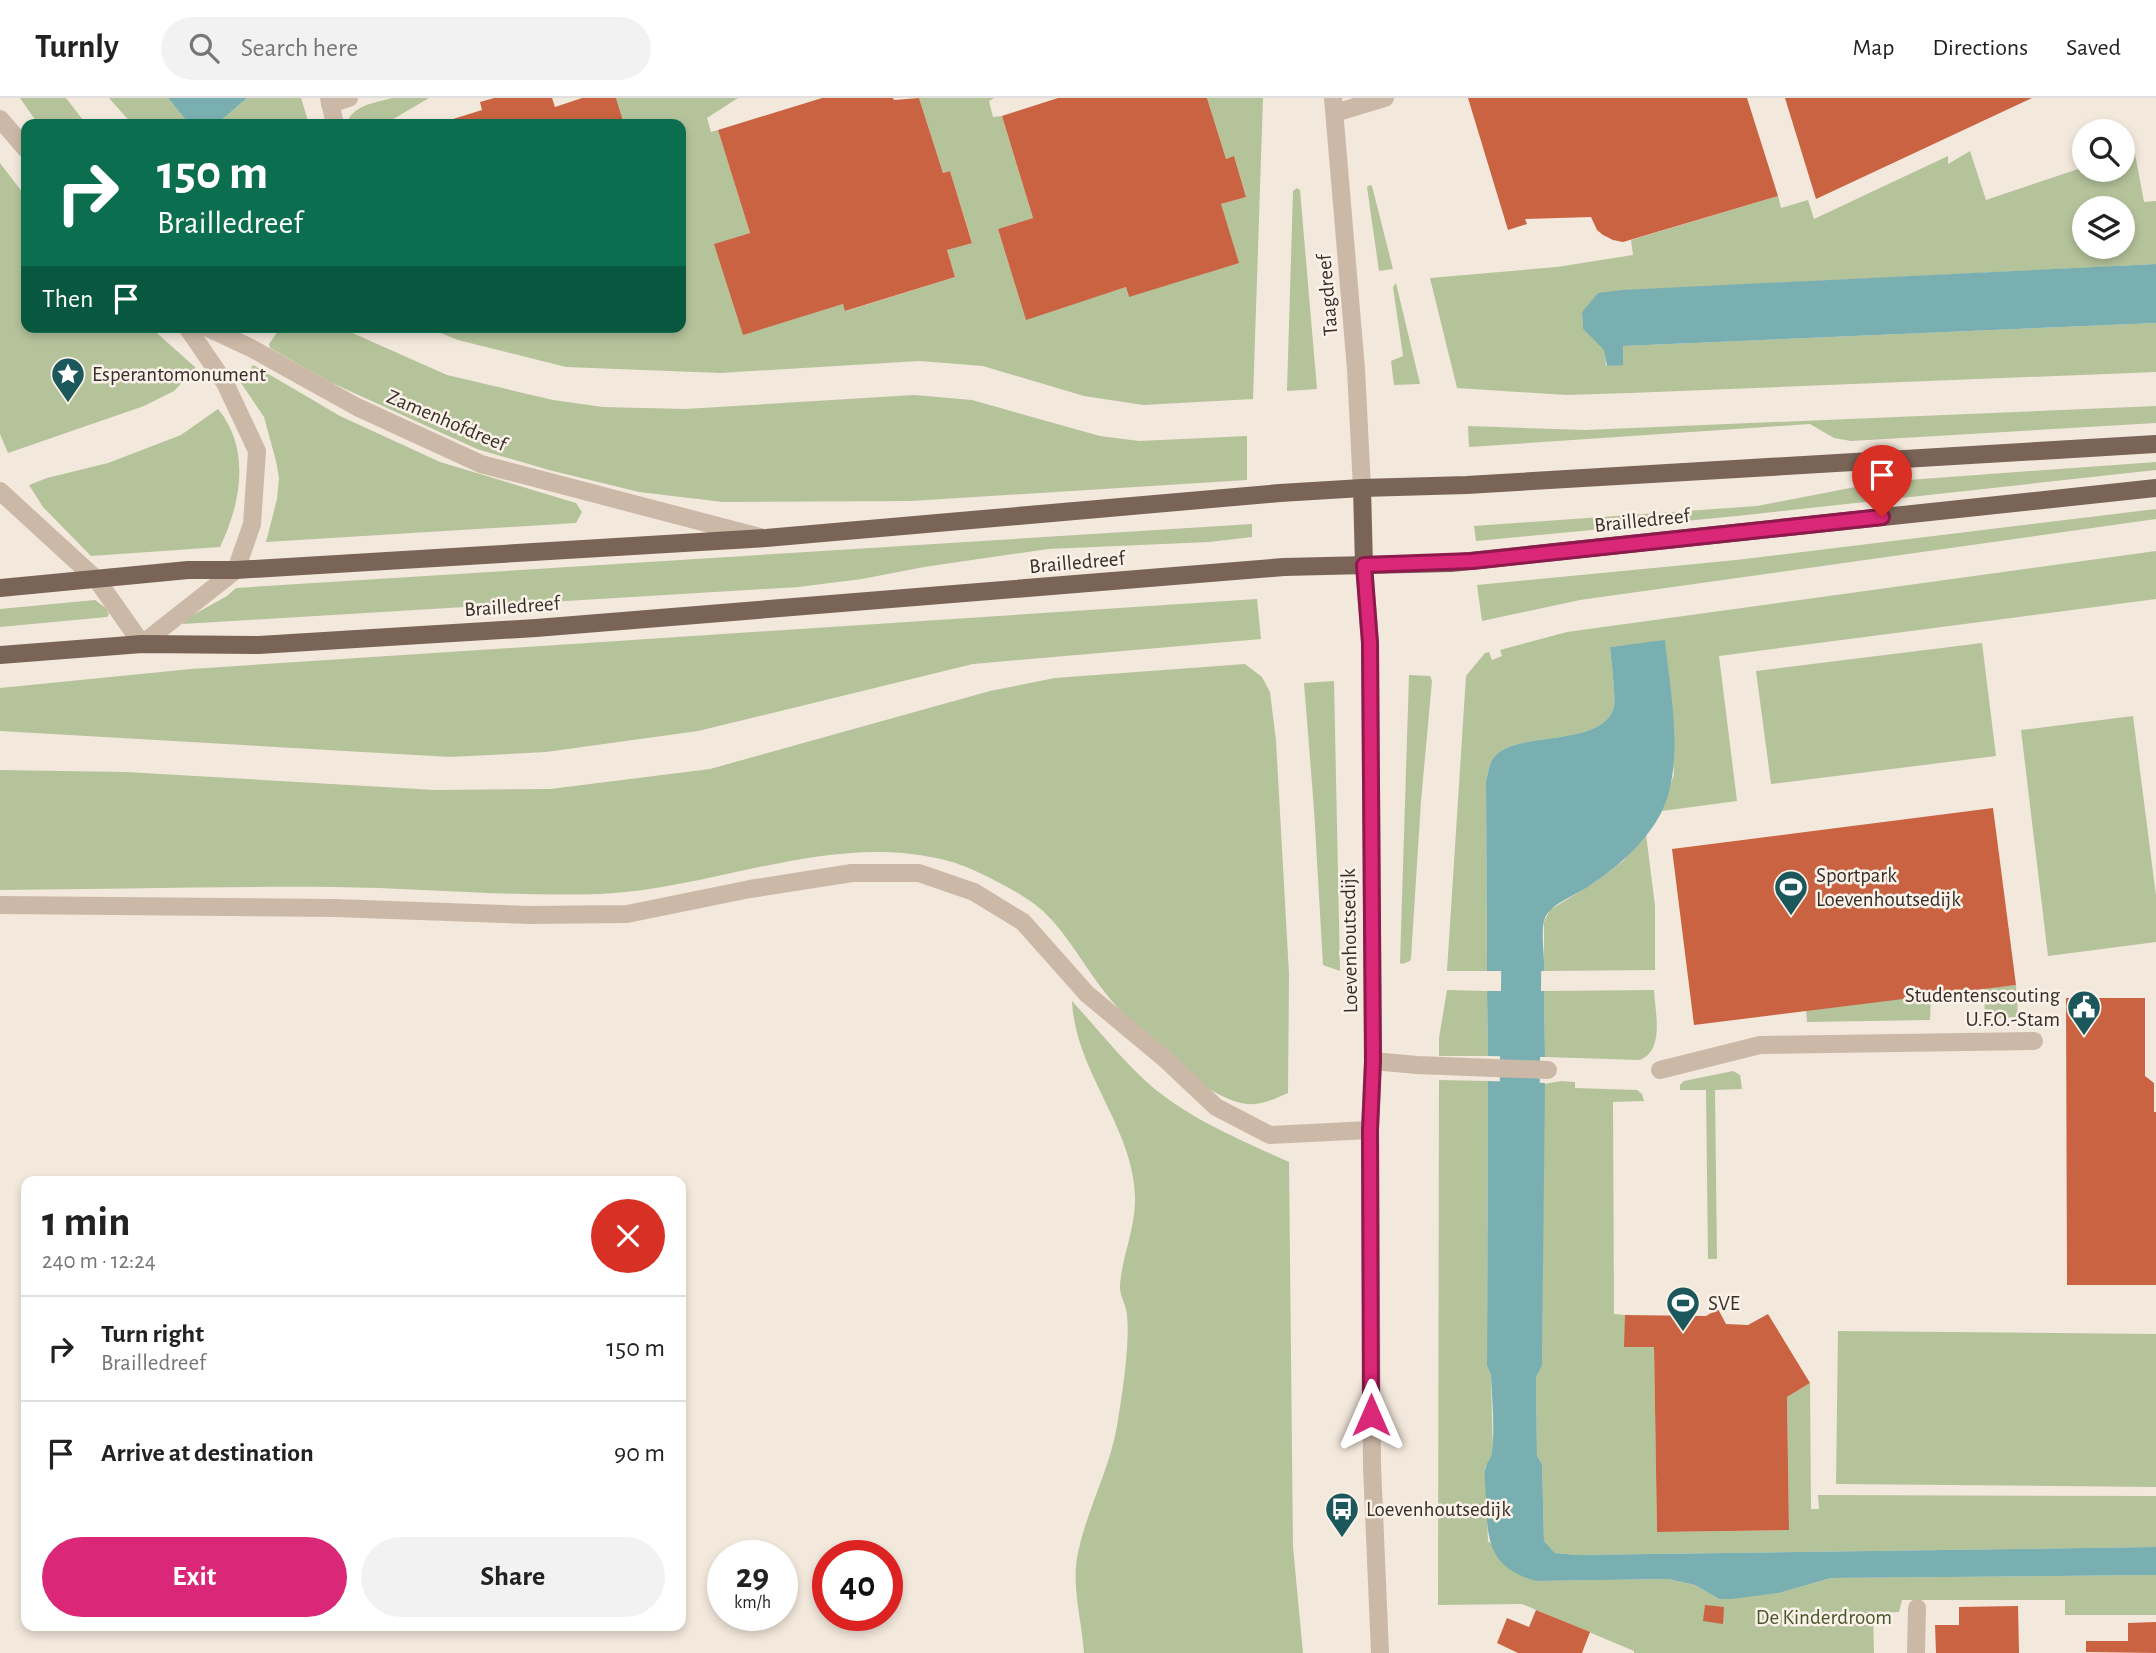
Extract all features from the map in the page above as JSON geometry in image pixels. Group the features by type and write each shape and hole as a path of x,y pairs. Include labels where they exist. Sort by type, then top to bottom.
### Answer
{"main road":[{"name":"Brailledreef","path":"0,588 188,570 766,538 1362,488 1478,484 2156,444"},
{"path":"1362,488 1364,565"},
{"name":"Brailledreef","path":"0,655 142,644 259,645 536,628 1284,567 1461,562 2156,488"}],"street":[{"path":"334,119 329,101 349,98"},
{"path":"1334,106 1385,98"},
{"name":"Taagdreef","path":"1334,106 1356,369 1362,488"},
{"path":"0,119 21,143"},
{"path":"0,491 97,580 142,644 236,569 252,524 257,451 225,383 191,333"},
{"name":"Zamenhofdreef","path":"219,333 357,407 481,464 766,538"},
{"name":"Loevenhoutsedijk","path":"1364,565 1370,643 1372,1466 1380,1653"},
{"path":"0,905 335,908 529,915 626,914 750,889 852,873 919,873 974,892 1023,922 1087,994 1149,1044 1216,1107 1270,1135 1370,1130"},
{"path":"1660,1070 1760,1045 2034,1041"},
{"path":"1373,1061 1484,1069 1548,1070"},
{"path":"1916,1653 1917,1608"}],"green space":[{"path":"20,98 66,98 82,119 35,119"},
{"path":"109,98 168,98 185,119 128,119"},
{"path":"247,98 301,98 307,119 223,119"},
{"path":"392,98 429,98 393,119 348,119 371,103"},
{"path":"616,98 738,98 707,118 711,132 718,130 750,233 715,244 743,334 843,304 846,311 955,277 947,250 972,242 950,171 943,173 919,98 994,98 989,101 993,117 1002,116 1033,218 998,229 1026,319 1126,287 1129,297 1221,204 1246,197 1234,156 1226,159 1207,98 1263,98 1253,399 1143,405 1084,396 983,366 919,361 720,373 566,367 458,340 441,333 686,333 686,119 622,119"},
{"path":"1970,151 1986,200 2072,171 2072,182 2135,182 2135,154 2144,202 2156,201 2156,264 1622,291 1582,312 1583,329 1605,350 1606,366 1623,364 1622,346 2156,323 2156,372 1566,395 1457,388 1430,278 1557,267 1633,255 1631,240 1778,196 1781,208 1808,200 1814,219 1948,156 1948,164"},
{"path":"0,163 21,190 21,333 157,333 196,368 174,391 144,406 8,453 0,434"},
{"path":"1370,185 1393,269 1379,271 1367,187"},
{"path":"1297,188 1300,190 1317,389 1287,391 1293,191"},
{"path":"1396,283 1420,384 1394,385 1391,361 1403,356 1393,287"},
{"path":"277,333 352,333 447,375 553,400 603,407 685,409 914,395 972,400 1100,436 1139,441 1247,436 1247,480 911,501 723,502 639,492 477,449 330,382 270,348 269,344"},
{"path":"253,365 340,416 440,462 576,503 582,512 576,523 266,542 277,499 279,478 264,417 241,383"},
{"path":"2156,406 2156,423 1851,441 1834,438 1810,424 1469,447 1468,426 1585,430"},
{"path":"218,409 235,441 239,459 237,495 220,547 91,556 43,507 29,485 108,463 181,435"},
{"path":"2156,462 2156,470 1737,516 1476,541 1474,526 1757,506 1881,482"},
{"path":"2156,509 2156,519 1580,600 1482,621 1477,585 1736,560"},
{"path":"1252,524 1252,537 1209,542 1048,549 798,587 183,624 184,620 236,588"},
{"path":"2156,551 2156,599 1719,656 1737,801 1662,811 1674,774 1665,641 1610,647 1614,706 1607,720 1576,734 1518,744 1502,750 1492,760 1486,781 1487,971 1447,971 1466,676 1485,653 1489,652 1492,660 1502,656 1500,650 1567,632"},
{"path":"1257,599 1261,639 973,664 698,731 546,752 450,757 0,731 0,688 191,669"},
{"path":"95,600 106,608 109,614 107,617 0,627 0,609"},
{"path":"1982,643 1996,756 1771,784 1756,671"},
{"path":"1245,664 1262,677 1270,692 1276,741 1289,974 1288,1093 1260,1103 1241,1103 1225,1097 1187,1074 1119,1009 1044,912 997,881 945,860 902,853 859,852 773,864 643,890 600,894 335,887 0,890 0,770 126,772 435,790 550,789 710,769 990,691 1055,678"},
{"path":"1409,675 1430,676 1432,681 1411,958 1402,964 1400,963"},
{"path":"1334,681 1340,971 1323,965 1304,683"},
{"path":"2133,716 2156,896 2156,942 2048,956 2021,730"},
{"path":"1646,834 1655,906 1655,970 1544,971 1544,922 1550,910 1623,861"},
{"path":"2016,985 2018,1017 1985,1019 1984,988"},
{"path":"1447,990 1487,991 1488,1056 1439,1056 1439,1038"},
{"path":"1654,990 1656,1039 1648,1055 1640,1060 1545,1057 1544,991"},
{"path":"1931,995 1930,1020 1807,1022 1806,1010"},
{"path":"1072,1001 1149,1084 1181,1108 1216,1128 1289,1162 1293,1547 1303,1653 1084,1653 1076,1594 1077,1558 1113,1443 1119,1414 1128,1328 1120,1285 1135,1196 1125,1146 1083,1051 1075,1027"},
{"path":"1733,1071 1740,1075 1742,1089 1715,1090 1717,1259 1708,1259 1706,1090 1680,1090 1680,1085 1684,1081"},
{"name":"De Kinderdroom","path":"1439,1080 1488,1081 1487,1366 1491,1375 1493,1455 1485,1467 1488,1541 1537,1581 1668,1579 1695,1585 1719,1599 1779,1593 1831,1578 2156,1575 2156,1615 2065,1615 2065,1600 1902,1600 1899,1612 1873,1613 1874,1653 1634,1653 1522,1604 1438,1605"},
{"path":"1575,1082 1575,1088 1637,1090 1644,1101 1613,1102 1614,1314 1625,1315 1625,1347 1654,1347 1657,1532 1789,1530 1787,1397 1810,1383 1811,1509 1819,1509 1818,1495 2156,1496 2156,1547 1577,1555 1555,1553 1544,1541 1542,1464 1537,1456 1536,1377 1542,1366 1544,1084"},
{"path":"1838,1331 2156,1334 2156,1487 1836,1484"}],"water":[{"path":"168,98 247,98 223,119 185,119"},
{"path":"2156,264 2156,323 1623,346 1623,365 1607,366 1604,350 1583,329 1582,312 1598,293 1622,290"},
{"path":"1665,640 1674,749 1669,792 1662,811 1641,842 1622,861 1548,913 1543,929 1544,971 1487,971 1486,781 1492,760 1502,750 1518,744 1576,734 1607,720 1614,706 1610,647"},
{"path":"1487,991 1544,991 1545,1057 1488,1056"},
{"path":"1488,1081 1545,1083 1542,1366 1536,1377 1537,1456 1542,1464 1544,1541 1555,1553 1577,1555 2156,1547 2156,1575 1831,1578 1779,1593 1719,1599 1695,1585 1668,1579 1537,1581 1509,1569 1500,1561 1490,1541 1485,1478 1486,1466 1492,1454 1493,1433 1491,1375 1487,1366"}],"building":[{"path":"494,98 552,98 555,107 582,98 616,98 622,119 453,119 482,110 480,102"},
{"path":"822,98 919,98 943,173 950,171 972,243 947,250 955,277 845,311 843,304 743,335 714,244 750,233 718,130"},
{"path":"1058,98 1207,98 1226,159 1234,156 1246,197 1221,204 1239,263 1129,297 1126,287 1026,320 998,229 1033,218 1002,116"},
{"path":"1468,98 1747,98 1778,196 1623,242 1603,235 1597,230 1591,217 1525,219 1527,224 1508,230"},
{"path":"1785,98 2032,98 1816,199"},
{"path":"1993,808 2016,985 1694,1025 1672,849"},
{"path":"2066,998 2145,998 2145,1076 2154,1083 2156,1112 2156,1285 2067,1285"},
{"path":"1718,1309 1726,1324 1748,1325 1768,1314 1810,1383 1787,1397 1789,1530 1657,1532 1654,1347 1624,1347 1625,1315 1706,1316"},
{"path":"1705,1605 1724,1607 1723,1624 1703,1621"},
{"path":"2018,1606 2019,1653 1936,1653 1935,1625 1959,1625 1959,1607"},
{"path":"1536,1610 1590,1632 1582,1653 1518,1653 1497,1643 1507,1618 1529,1627"},
{"path":"2156,1622 2156,1653 2086,1652 2086,1641 2128,1641 2128,1623"}],"waterway":[{"path":"1519,1136 1522,915"}],"place":[{"name":"Esperantomonument","path":"68,404"},
{"name":"Sportpark Loevenhoutsedijk","path":"1791,917"},
{"name":"Studentenscouting U.F.O.-Stam","path":"2084,1037"},
{"name":"SVE","path":"1683,1333"},
{"name":"Loevenhoutsedijk","path":"1342,1539"}],"route":[{"path":"1371,1415 1370,1130 1373,1061 1370,643 1364,565 1472,561 1882,517"}]}
